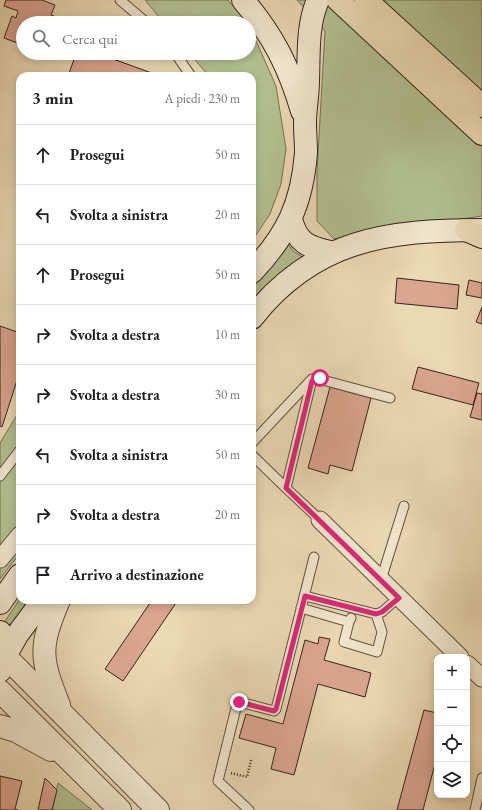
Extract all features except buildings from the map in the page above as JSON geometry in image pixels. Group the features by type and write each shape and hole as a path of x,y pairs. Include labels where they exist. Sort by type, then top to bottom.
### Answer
{"highway":[{"path":"338,0 482,134"},
{"path":"366,0 482,106"}],"main road":[{"path":"243,0 259,9 293,81 305,122"},
{"path":"256,268 267,256 291,219 302,186 306,152 305,122 308,87 309,41 313,12 318,0"},
{"path":"291,219 294,232 302,242 315,249 330,252"},
{"path":"256,314 287,281 330,252 395,234 427,230 477,232"},
{"path":"0,602 16,581"},
{"path":"40,604 4,653 158,810"},
{"path":"58,604 43,648 45,667 62,712"},
{"path":"0,691 120,810"},
{"path":"0,726 16,732 73,762"}],"street":[{"path":"320,520 457,654"},
{"path":"0,559 16,540"},
{"path":"470,667 482,678"}],"lane":[{"path":"120,0 139,16"},
{"path":"179,60 188,72"},
{"path":"256,439 312,379 320,378 390,398"},
{"path":"286,488 312,379"},
{"path":"0,476 16,455"},
{"path":"256,459 320,520"},
{"path":"381,580 404,506"},
{"path":"249,810 218,781 238,703 240,702 274,711 276,709 314,557"},
{"path":"305,596 376,614 382,612 399,598"},
{"path":"301,608 349,622"},
{"path":"353,609 344,642 377,652 382,632 376,614"},
{"path":"475,810 482,778"}],"path":[{"path":"221,770 247,777 251,760"}],"green space":[{"path":"145,0 228,0 241,16 158,16"},
{"path":"297,0 482,0 482,216 334,239 317,221 317,172 325,31"},
{"path":"256,41 276,86 286,149 281,184 270,214 256,235 256,72 206,72 195,60 256,60"},
{"path":"288,244 293,251 304,258 278,275 256,298 256,281"},
{"path":"16,417 16,558 0,579 0,443"},
{"path":"17,604 26,604 10,626 6,627 3,624"},
{"path":"58,783 92,810 52,810"}],"route":[{"path":"239,702 274,711 276,709 305,596 370,614 382,612 399,598 286,488 312,379 320,378"}]}
